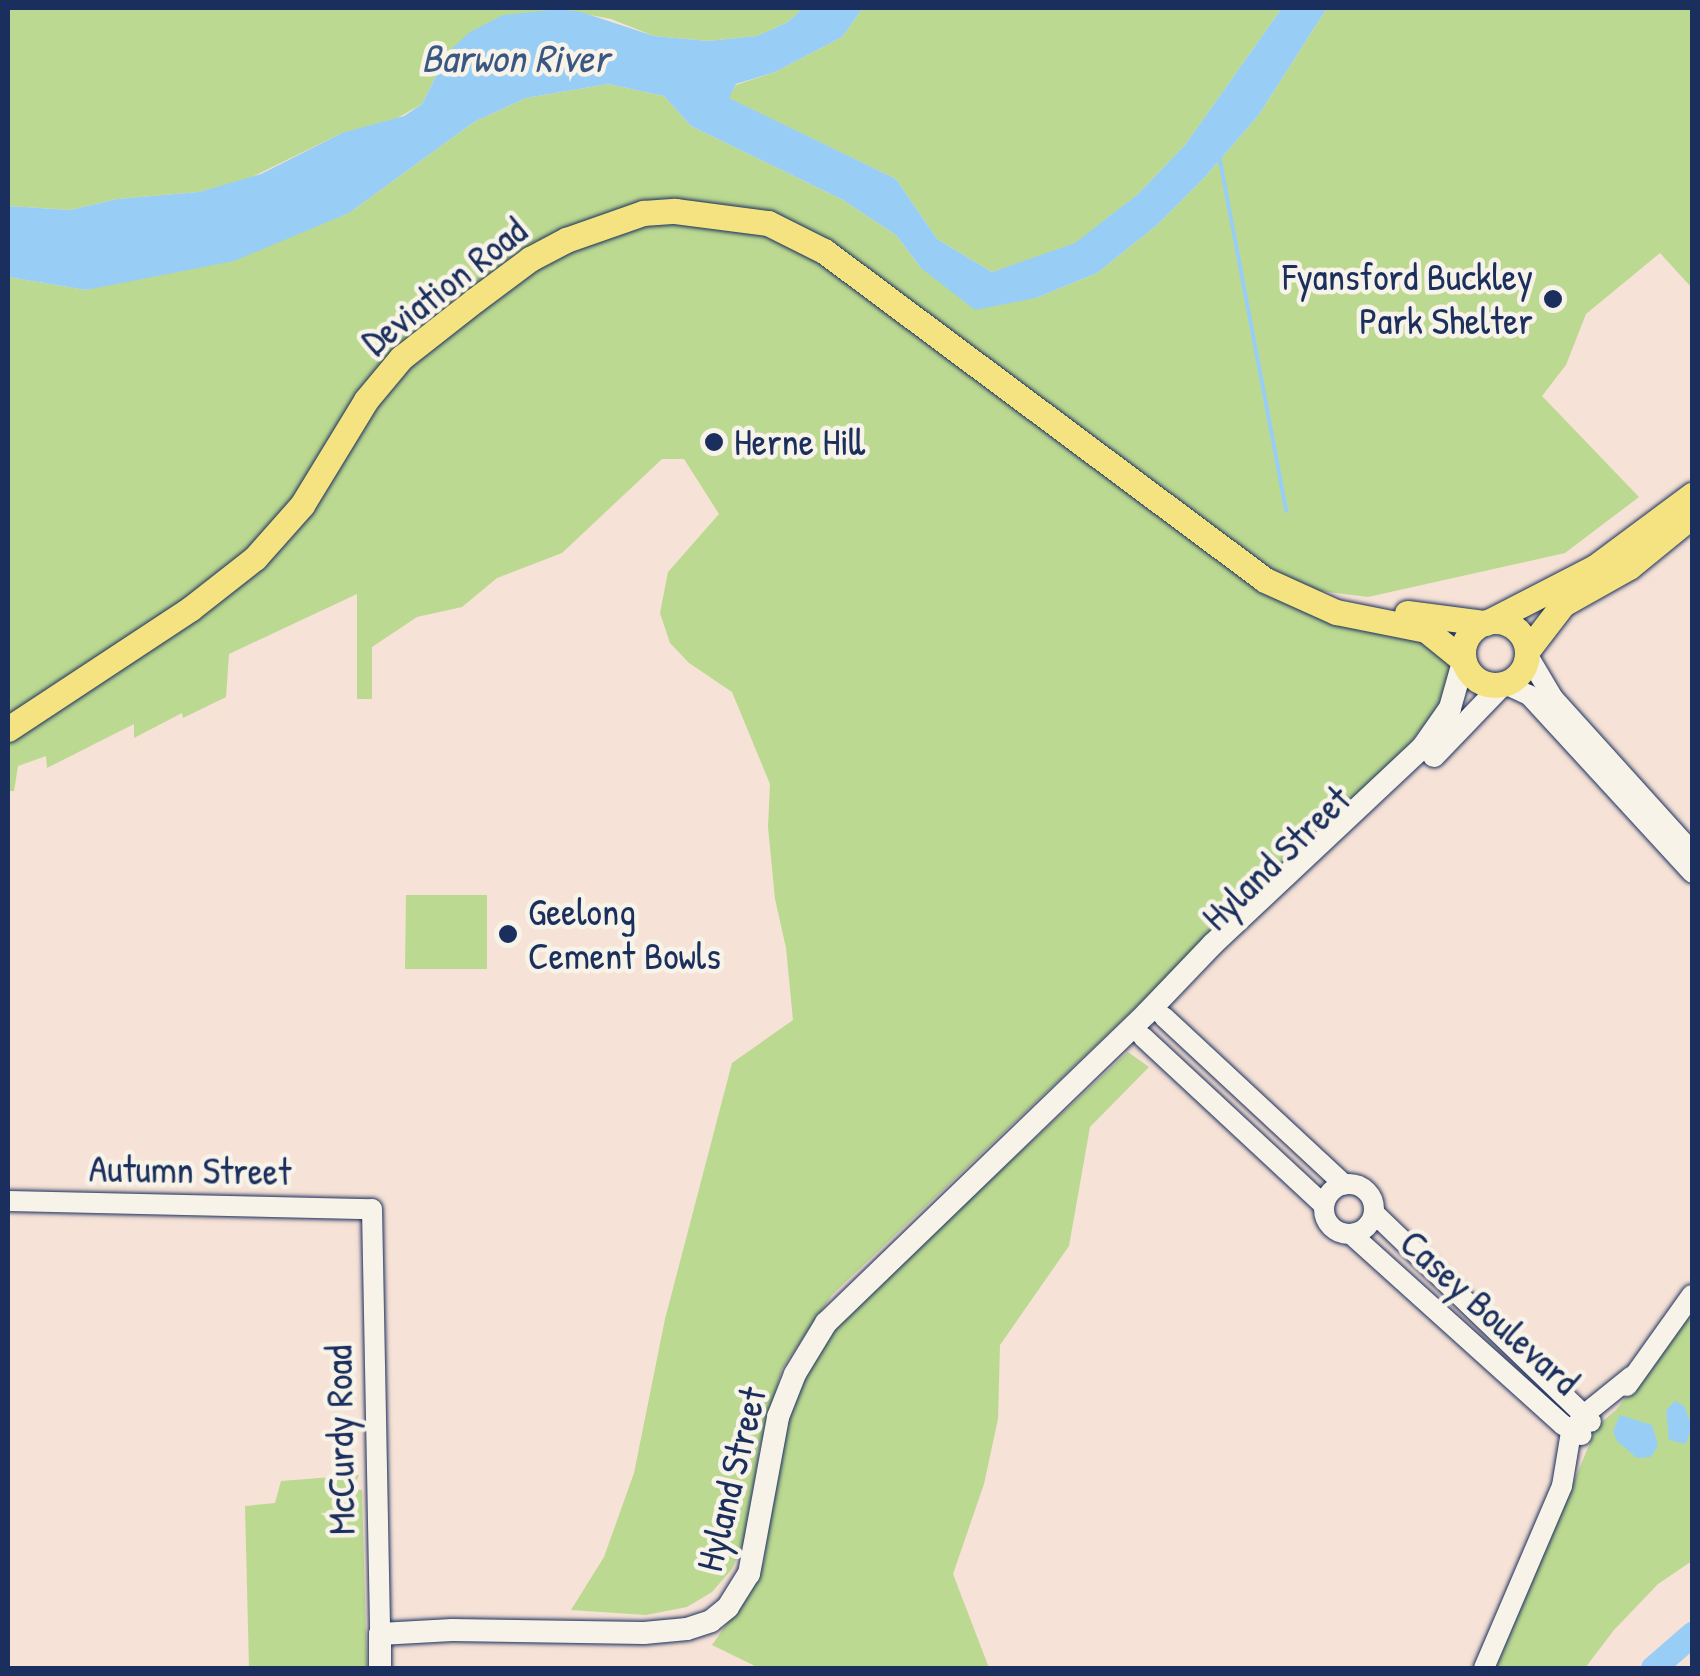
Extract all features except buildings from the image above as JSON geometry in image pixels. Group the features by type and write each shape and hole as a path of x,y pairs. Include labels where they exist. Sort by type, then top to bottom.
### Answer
{"main road":[{"name":"Deviation Road","path":"8,729 190,609 255,558 302,505 366,400 402,358 530,258 602,225 643,213 731,215 768,223 824,251 1265,580 1349,616 1426,630 1463,661"},
{"path":"1679,520 1580,576 1486,622 1468,636 1463,661 1479,681 1504,684 1520,674 1527,653 1558,608 1630,568 1679,520 1692,495"},
{"name":"Deviation Road","path":"1304,597 1486,622"},
{"path":"1486,622 1514,626 1527,653"},
{"name":"Hyland Street","path":"380,1634 452,1630 644,1633 711,1621 739,1594 749,1574 772,1441 809,1348 869,1279 1025,1131 1150,1023 1213,944 1338,830 1435,733 1456,695 1463,661"},
{"name":"Hyland Street","path":"959,1196 1017,1155 1150,1023 1419,771 1504,684"},
{"name":"McCurdy Road","path":"380,1634 380,1668"}],"street":[{"path":"1527,653 1553,698 1691,862"},
{"path":"1504,684 1529,694 1664,830"},
{"path":"1150,1023 1344,1184 1365,1190 1374,1213 1366,1228 1352,1234 1330,1225 1324,1205 1150,1023"},
{"path":"1324,1205 1333,1190 1344,1184"},
{"name":"Autumn Street","path":"8,1201 372,1210"},
{"name":"McCurdy Road","path":"372,1210 380,1634"},
{"name":"Casey Boulevard","path":"1374,1213 1583,1426"},
{"name":"Casey Boulevard","path":"1352,1234 1583,1426"},
{"path":"1484,1668 1574,1466 1583,1426 1632,1376 1692,1295"}],"green space":[{"path":"8,8 803,8 788,22 757,36 708,41 654,36 611,19 559,9 448,52 422,104 385,125 342,133 250,178 199,192 117,199 70,210 8,206"},
{"path":"863,8 1282,8 1185,145 1138,194 1075,244 992,272 937,239 896,179 728,98 736,85 775,72 842,37"},
{"path":"1327,8 1692,8 1692,288 1660,253 1586,314 1566,365 1542,396 1639,497 1565,553 1368,597 1320,591 1305,597 1413,627 1463,660 1451,689 1399,758 832,1295 782,1369 760,1447 744,1542 732,1569 712,1592 687,1607 646,1615 571,1610 604,1557 634,1473 665,1319 732,1063 793,1020 786,948 775,899 768,827 770,784 732,692 689,663 670,643 660,613 668,572 719,514 684,459 662,459 562,553 497,578 462,607 417,617 372,647 372,699 357,699 357,594 229,654 226,697 183,718 182,713 134,738 134,724 47,768 46,756 18,766 14,791 8,791 8,277 86,290 294,235 349,213 474,122 526,98 608,84 664,96 691,126 843,200 896,235 921,268 1036,298 1097,273 1157,225 1258,116"},
{"path":"406,895 487,895 487,969 405,969"},
{"path":"1128,1052 1149,1067 1090,1127 1069,1246 1000,1345 998,1419 984,1484 953,1574 989,1668 759,1668 712,1645 752,1588 764,1561 786,1413 835,1324"},
{"path":"1692,1311 1692,1561 1658,1584 1614,1630 1585,1668 1496,1668 1597,1426 1616,1410"},
{"path":"359,1475 353,1489 362,1490 367,1668 249,1668 245,1506 275,1503 281,1481"}],"water":[{"name":"Barwon River","path":"803,8 863,8 842,37 775,72 736,84 729,98 896,179 937,239 992,272 1075,243 1138,194 1185,145 1282,8 1327,8 1258,116 1157,225 1097,273 1036,298 975,310 921,268 896,235 843,200 691,126 664,96 608,84 526,98 474,122 349,213 234,261 86,290 8,277 8,206 70,210 117,199 199,192 261,174 342,133 404,116 422,104 448,52 470,32 503,15 559,9 581,12 654,36 708,41 757,36 788,22"},
{"path":"1675,1401 1684,1406 1692,1426 1686,1444 1669,1440 1666,1410"},
{"path":"1620,1415 1652,1425 1658,1445 1651,1457 1637,1458 1617,1441 1613,1431"}],"waterway":[{"path":"1219,155 1286,511"},
{"path":"1653,1668 1692,1634"}],"place":[{"name":"Fyansford Buckley Park Shelter","path":"1553,299"},
{"name":"Herne Hill","path":"714,442"},
{"name":"Geelong Cement Bowls","path":"508,934"}]}
